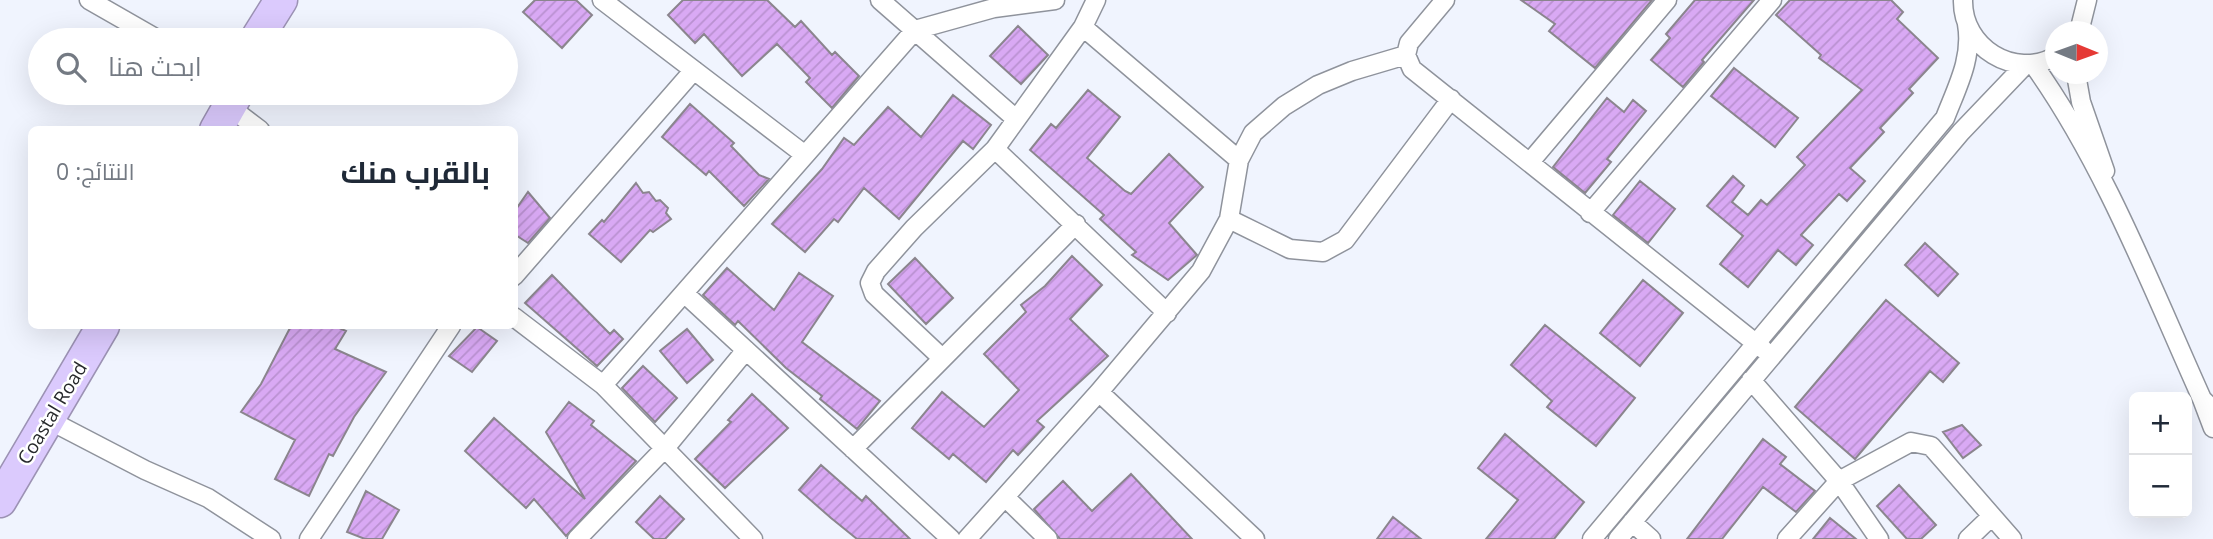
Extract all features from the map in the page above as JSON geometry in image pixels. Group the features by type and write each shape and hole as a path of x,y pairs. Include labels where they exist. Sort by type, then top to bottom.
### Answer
{"highway":[{"path":"264,28 281,0"},
{"path":"275,28 292,0"},
{"path":"207,126 224,105"},
{"name":"Coastal Road","path":"0,500 89,329"},
{"name":"Coastal Road","path":"0,484 101,329"}],"street":[{"path":"89,0 138,28"},
{"path":"602,0 624,6 694,70 805,155"},
{"path":"880,0 1016,119"},
{"path":"603,385 915,30 994,8 1055,0"},
{"path":"942,358 874,294 870,283 876,271 914,228 995,149 1083,27 1096,0"},
{"path":"1445,0 1409,43 1406,55 1412,69 1772,355"},
{"path":"1530,162 1667,0"},
{"path":"1590,213 1772,0"},
{"path":"1592,539 1945,118 1967,61 1970,43 1963,0"},
{"path":"2082,21 2087,0"},
{"path":"1966,24 1980,46 2000,60 2029,65 2061,107 2122,221 2207,404 2213,428"},
{"path":"1083,27 1239,160"},
{"path":"967,539 1099,392 1201,271 1229,219 1239,160 1253,133 1284,106 1318,85 1352,71 1406,55"},
{"path":"1618,539 1961,132 2029,65 2045,60"},
{"path":"518,271 694,70"},
{"path":"2078,84 2081,102 2122,221"},
{"path":"1229,219 1290,249 1323,251 1345,240 1451,99"},
{"path":"226,105 255,126"},
{"path":"995,149 1167,313"},
{"path":"853,449 1076,224"},
{"path":"684,293 951,539"},
{"path":"518,320 603,385 753,539"},
{"path":"309,539 449,329"},
{"path":"577,539 666,447 746,350"},
{"path":"1751,380 1839,481 1879,539"},
{"path":"1099,392 1255,539"},
{"path":"43,417 208,498 271,539"},
{"path":"1787,539 1839,481 1911,442 1931,446 2012,539"},
{"path":"1005,497 1048,539"},
{"path":"1968,539 1992,516"},
{"path":"1632,523 1651,539"}],"building":[{"path":"535,0 576,0 592,15 562,48 523,12"},
{"path":"683,0 767,0 795,27 801,21 832,55 835,52 859,76 832,108 806,82 810,78 777,44 742,76 704,34 695,43 668,15"},
{"path":"1521,0 1652,0 1595,68 1549,31 1555,24"},
{"path":"1695,0 1754,0 1702,60 1704,62 1683,87 1651,60 1670,38 1666,34"},
{"path":"1790,0 1891,0 1903,12 1897,19 1938,58 1909,89 1913,93 1880,128 1884,132 1850,168 1865,181 1847,201 1839,194 1801,235 1813,245 1796,265 1778,250 1748,287 1720,264 1743,236 1707,206 1733,176 1744,186 1732,202 1748,215 1761,200 1767,205 1805,165 1797,157 1862,90 1819,58 1821,55 1776,15"},
{"path":"1018,26 1048,55 1021,84 990,56"},
{"path":"1734,68 1798,118 1775,147 1711,96"},
{"path":"1088,90 1120,117 1087,158 1125,191 1131,194 1169,154 1203,187 1169,223 1197,255 1168,280 1132,255 1136,252 1100,219 1104,215 1030,150 1051,124 1056,128"},
{"path":"953,95 991,125 973,149 963,141 899,219 864,188 838,222 834,219 805,252 772,224 822,169 844,138 854,145 888,107 921,137"},
{"path":"1607,98 1624,112 1633,100 1646,111 1607,159 1611,162 1585,193 1553,167"},
{"path":"690,104 734,143 731,146 759,175 769,179 744,206 709,171 706,175 662,137"},
{"path":"1640,181 1675,209 1648,243 1613,215"},
{"path":"636,183 643,193 649,192 656,201 660,200 668,208 666,213 671,219 653,232 650,230 621,262 589,234 602,220 604,222"},
{"path":"528,192 550,218 528,243 518,237 518,206"},
{"path":"1925,243 1958,274 1938,296 1905,265"},
{"path":"1072,256 1102,285 1070,319 1108,356 1037,421 1044,427 1018,455 1013,450 986,482 953,454 949,459 912,428 942,392 984,427 1019,390 984,354 1026,312 1021,305 1045,286"},
{"path":"915,258 953,298 926,324 888,284"},
{"path":"727,268 774,310 799,273 833,296 802,342 880,401 857,429 820,399 822,396 786,368 738,321 735,325 703,295"},
{"path":"552,275 610,334 614,330 623,339 597,366 525,303"},
{"path":"1643,280 1683,313 1640,366 1600,333"},
{"path":"1886,300 1959,363 1943,382 1930,371 1855,459 1795,407"},
{"path":"1545,325 1635,398 1596,446 1547,407 1552,401 1511,365"},
{"path":"289,329 342,329 346,331 335,349 386,372 354,417 333,456 329,454 309,496 275,479 295,440 241,412 261,384"},
{"path":"475,329 480,329 497,341 472,372 449,356"},
{"path":"687,329 713,360 687,383 660,351"},
{"path":"643,366 677,398 655,422 622,388"},
{"path":"752,394 788,428 725,488 695,459 731,422 728,420"},
{"path":"569,402 594,421 591,425 636,461 566,536 534,499 526,508 465,451 494,418 585,499 546,432"},
{"path":"1962,425 1981,445 1963,458 1943,432"},
{"path":"1505,434 1584,502 1554,539 1486,539 1518,500 1478,468"},
{"path":"1763,439 1786,457 1780,464 1815,491 1796,512 1763,487 1722,539 1687,539"},
{"path":"821,465 862,501 866,496 910,539 857,539 831,518 799,490"},
{"path":"1131,474 1192,539 1060,539 1034,509 1063,481 1092,511"},
{"path":"1899,485 1936,525 1921,539 1907,539 1877,506"},
{"path":"366,491 399,510 382,539 365,539 347,532"},
{"path":"660,496 684,519 665,539 654,539 636,522"},
{"path":"1393,517 1421,539 1377,539"},
{"path":"1830,518 1856,539 1813,539"}]}
